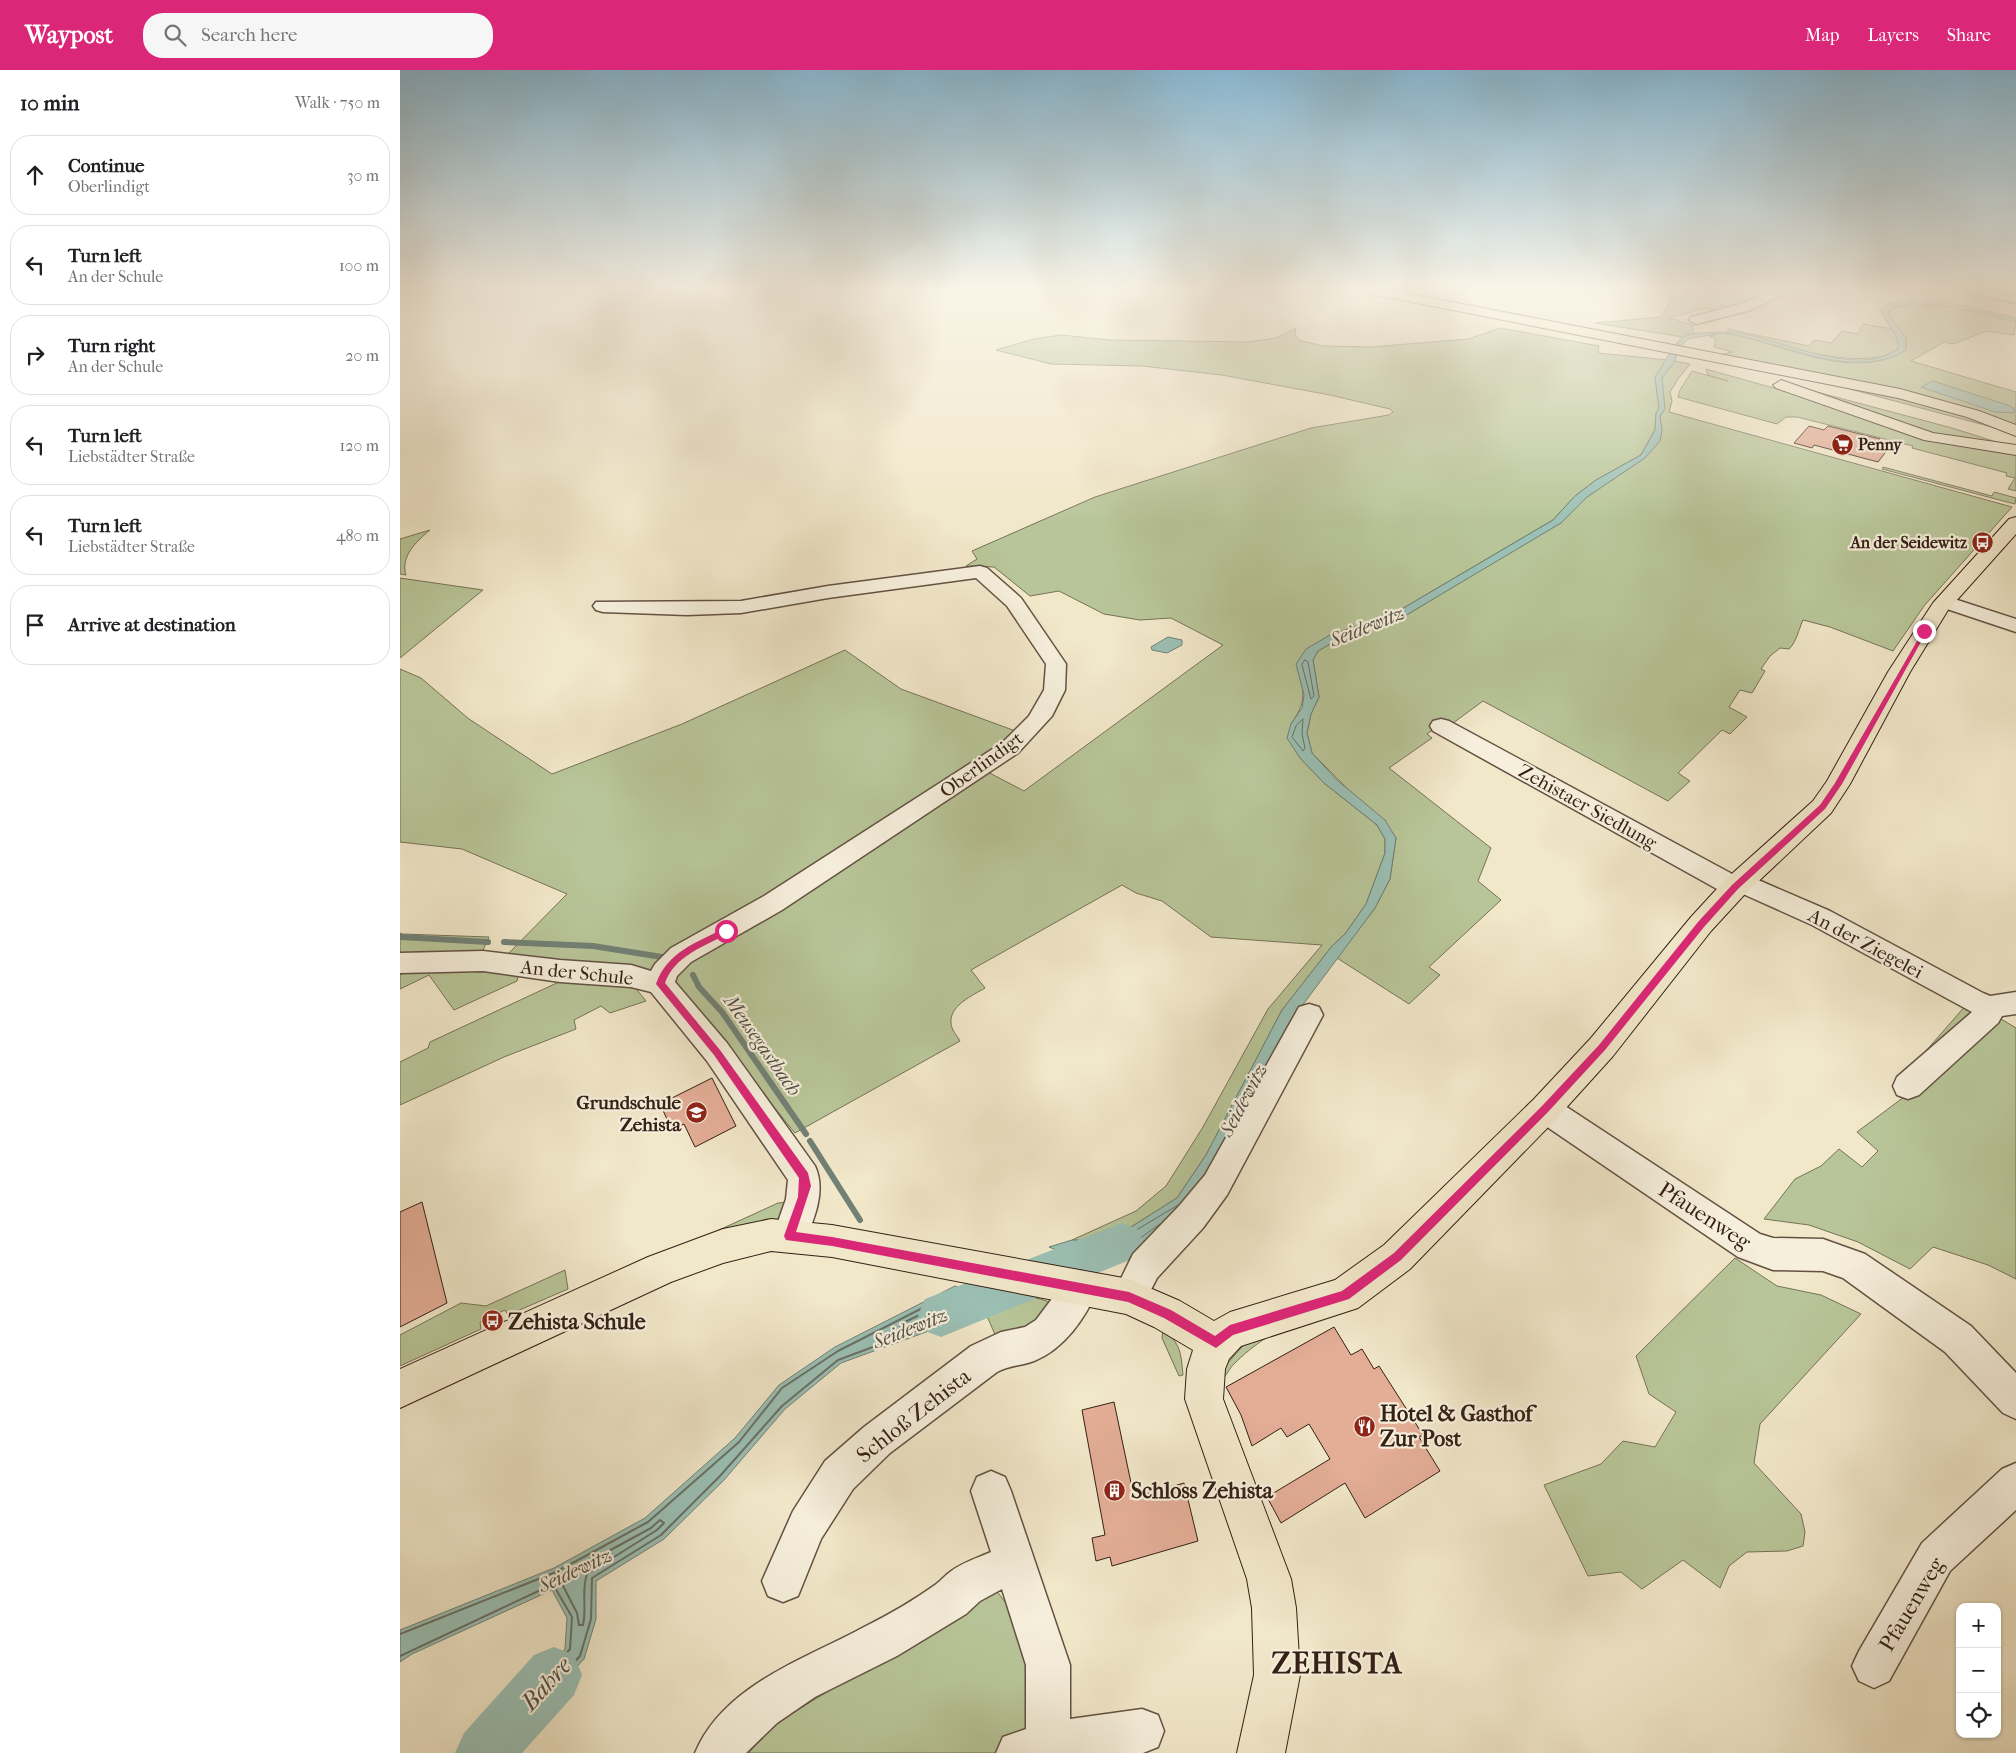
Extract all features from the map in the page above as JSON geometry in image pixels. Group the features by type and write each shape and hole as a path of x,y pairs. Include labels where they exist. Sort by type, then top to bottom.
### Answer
{"main road":[{"path":"1734,368 1930,437 2016,450"},
{"path":"1737,368 2012,436"},
{"path":"1741,368 1921,399 1973,414 2012,436"},
{"path":"1261,1753 1277,1675 1274,1608 1269,1580 1204,1399 1204,1368 1216,1343 1230,1331 1345,1295 1398,1257 1545,1109 1602,1047 1701,924 1737,884 1815,815 1826,801 1917,642 1945,602 2016,523"},
{"path":"400,1389 694,1255 771,1235 832,1241 1129,1297 1168,1314 1216,1343"}],"street":[{"name":"Oberlindigt","path":"603,606 686,609 741,607 848,589 980,572 1014,602 1056,664 1057,675 1049,706 1040,718 1010,748 773,903 681,955 665,971 660,984"},
{"path":"1945,602 2016,626"},
{"name":"Zehistaer Siedlung","path":"1441,726 1737,884"},
{"name":"An der Ziegelei","path":"1737,884 1821,918 1973,1001 2003,1005"},
{"name":"An der Schule","path":"400,963 483,960 560,971 631,976 660,984 717,1052 804,1176 806,1186 790,1236"},
{"name":"An der Ziegelei","path":"1908,1086 1988,1015 2003,1005"},
{"path":"1129,1297 1145,1266 1190,1217 1216,1185 1308,1015"},
{"name":"Pfauenweg","path":"1545,1109 1750,1246 1773,1254 1823,1255 1853,1265 1958,1339 2016,1400"},
{"name":"Schloß Zehista","path":"783,1581 808,1524 839,1475 877,1440 984,1359 1001,1350 1031,1344 1049,1333 1070,1286"},
{"name":"Pfauenweg","path":"1874,1666 1936,1557 2016,1483"},
{"path":"991,1491 1048,1665 1039,1750 1142,1731"},
{"path":"718,1753 732,1735 761,1707 800,1682 897,1632 951,1599 965,1586 1015,1562"}],"green space":[{"path":"1156,368 1662,368 1655,377 1659,408 1656,414 1655,430 1641,455 1596,480 1575,496 1553,520 1395,613 1330,635 1297,664 1303,695 1300,708 1291,724 1300,758 1324,783 1377,825 1385,839 1385,853 1366,904 1345,934 1332,946 1282,1010 1206,1155 1177,1198 1131,1227 1101,1241 1072,1240 1136,1211 1166,1186 1203,1127 1268,1009 1322,945 1211,937 1162,901 1136,893 1122,885 971,970 985,988 958,1006 951,1017 951,1025 960,1041 795,1133 678,990 672,975 673,967 982,769 1024,791 1223,645 1171,618 1140,620 1104,614 1059,591 1030,596 994,567 966,566 977,559 972,551 1095,497 1311,428 1389,415 1393,412 1390,409 1330,395 1222,375"},
{"path":"1670,368 1687,368 1670,392 1672,401 1669,412 2012,507 1924,606 1893,651 1830,627 1803,620 1792,646 1789,649 1780,648 1770,656 1761,669 1765,671 1752,693 1740,690 1729,707 1747,717 1730,734 1722,730 1678,773 1690,781 1668,801 1483,701 1449,726 1442,723 1427,734 1432,738 1389,768 1491,848 1478,881 1501,900 1429,967 1440,975 1409,1004 1337,958 1375,908 1390,879 1396,838 1312,753 1307,733 1311,714 1319,697 1313,660 1318,651 1339,639 1403,617 1565,519 1598,488 1636,464 1655,443 1660,431 1660,416 1663,412 1662,378"},
{"path":"1782,368 1933,368 2016,392 2016,425 1993,416 1926,397"},
{"path":"1706,369 1777,389 1931,440 2016,453 2016,491 2008,489 2015,478 2006,476 2007,473 1912,448 1913,446 1797,417 1786,417 1777,424 1678,397 1680,390 1692,371 1728,381 1708,375"},
{"path":"1820,381 1945,409 2003,430"},
{"path":"1798,387 1952,428 2006,445 1943,436"},
{"path":"1883,467 1992,496 1994,492 2016,498 2015,504 1882,469"},
{"path":"430,530 415,544 408,555 405,562 406,575 400,574 400,539"},
{"path":"400,578 483,590 400,658"},
{"path":"845,650 901,689 1021,733 649,973 507,955 567,894 462,849 400,842 400,669 421,678 469,719 552,774 682,724"},
{"path":"400,933 489,937 478,956 400,959"},
{"path":"414,968 519,972 517,981 454,1010 429,975 400,989 400,975"},
{"path":"559,982 625,983 633,985 646,1001 610,1013 601,1006 574,1020 576,1029 504,1057 400,1105 400,1062 428,1048 430,1042"},
{"path":"1967,1004 1978,1012 1911,1068"},
{"path":"1993,1017 2001,1019 2016,1028 2016,1279 1988,1265 1933,1247 1910,1269 1858,1242 1809,1225 1764,1219 1795,1179 1821,1166 1839,1149 1862,1167 1878,1151 1857,1132 1908,1094"},
{"path":"791,1202 783,1216 768,1226 695,1241 778,1203"},
{"path":"1735,1258 1777,1286 1821,1295 1861,1314 1760,1424 1754,1463 1801,1514 1805,1532 1803,1546 1787,1551 1747,1552 1729,1566 1720,1588 1683,1560 1642,1589 1621,1572 1588,1576 1544,1485 1601,1464 1623,1441 1655,1447 1676,1412 1649,1394 1636,1356"},
{"path":"565,1270 568,1289 508,1315 505,1310 480,1322 481,1329 400,1366 400,1335 461,1303 486,1306"},
{"path":"1029,1296 1047,1301 1051,1308 1045,1322 997,1339 986,1314"},
{"path":"1163,1330 1177,1344 1182,1361 1183,1375 1179,1376 1162,1338"},
{"path":"1279,1330 1245,1353 1220,1380 1225,1366 1249,1339"},
{"path":"995,1589 1027,1630 1046,1740 1000,1753 749,1753 768,1728"}],"water":[{"path":"1661,368 1670,368 1662,378 1665,409 1660,416 1662,430 1660,441 1645,458 1587,497 1561,523 1403,617 1339,639 1318,651 1313,660 1319,697 1311,714 1307,733 1312,753 1337,780 1385,820 1396,838 1390,879 1375,908 1293,1018 1214,1164 1180,1215 1134,1248 1096,1266 1049,1247 1072,1240 1101,1241 1131,1227 1177,1198 1206,1155 1282,1010 1332,946 1345,934 1366,904 1385,853 1385,839 1377,825 1324,783 1300,758 1287,738 1291,724 1302,708 1304,695 1296,664 1306,649 1330,635 1395,613 1553,520 1575,496 1596,480 1641,455 1655,430 1656,413 1659,408 1655,377"},
{"path":"1933,381 2010,406 2014,409 2014,413 1995,412 1921,387"},
{"path":"1168,637 1182,640 1182,645 1167,653 1152,650 1151,647"},
{"path":"955,1286 1000,1305 841,1363 785,1409 724,1480 664,1539 596,1581 596,1619 584,1659 529,1718 518,1701 565,1649 567,1618 552,1590 412,1654 400,1662 400,1630 554,1568 645,1518 735,1438 779,1385 835,1347"}],"building":[{"name":"Penny","path":"1809,426 1824,430 1828,426 1880,439 1879,441 1892,444 1878,462 1814,445 1812,448 1794,443"},
{"name":"Grundschule Zehista","path":"712,1078 736,1126 695,1147 684,1124 672,1130 660,1104"},
{"path":"422,1202 447,1303 400,1327 400,1212"},
{"name":"Hotel & Gasthof Zur Post","path":"1334,1327 1351,1355 1362,1349 1374,1369 1379,1366 1423,1435 1419,1437 1440,1471 1365,1518 1345,1483 1281,1523 1267,1497 1330,1459 1309,1424 1287,1437 1281,1428 1252,1446 1241,1415 1226,1387"},
{"name":"Schloss Zehista","path":"1114,1402 1134,1497 1184,1483 1198,1541 1112,1566 1110,1557 1096,1561 1092,1538 1105,1535 1082,1410"}],"waterway":[{"name":"Meusegastbach","path":"400,937 404,937"},
{"name":"Meusegastbach","path":"404,937 423,938"},
{"name":"Meusegastbach","path":"404,937 488,942"},
{"name":"Meusegastbach","path":"504,942 593,946 668,958"},
{"name":"Meusegastbach","path":"693,975 699,987 722,1012 806,1134"},
{"name":"Meusegastbach","path":"810,1141 860,1220"},
{"name":"Seidewitz","path":"941,1315 1122,1243"},
{"name":"Bahre","path":"484,1753 554,1675"}],"place":[{"name":"Penny","path":"1842,444"},
{"name":"An der Seidewitz","path":"1983,542"},
{"name":"Grundschule Zehista","path":"697,1113"},
{"name":"Zehista Schule","path":"492,1321"},
{"name":"Hotel & Gasthof Zur Post","path":"1364,1426"},
{"name":"Schloss Zehista","path":"1115,1490"}],"district":[{"name":"ZEHISTA","path":"1337,1663"}],"route":[{"path":"726,931 681,955 665,971 660,984 717,1052 799,1166 806,1186 790,1236 832,1241 1129,1297 1168,1314 1216,1343 1230,1331 1345,1295 1398,1257 1545,1109 1602,1047 1701,924 1735,887 1822,807 1838,784 1892,684 1924,631"}]}
